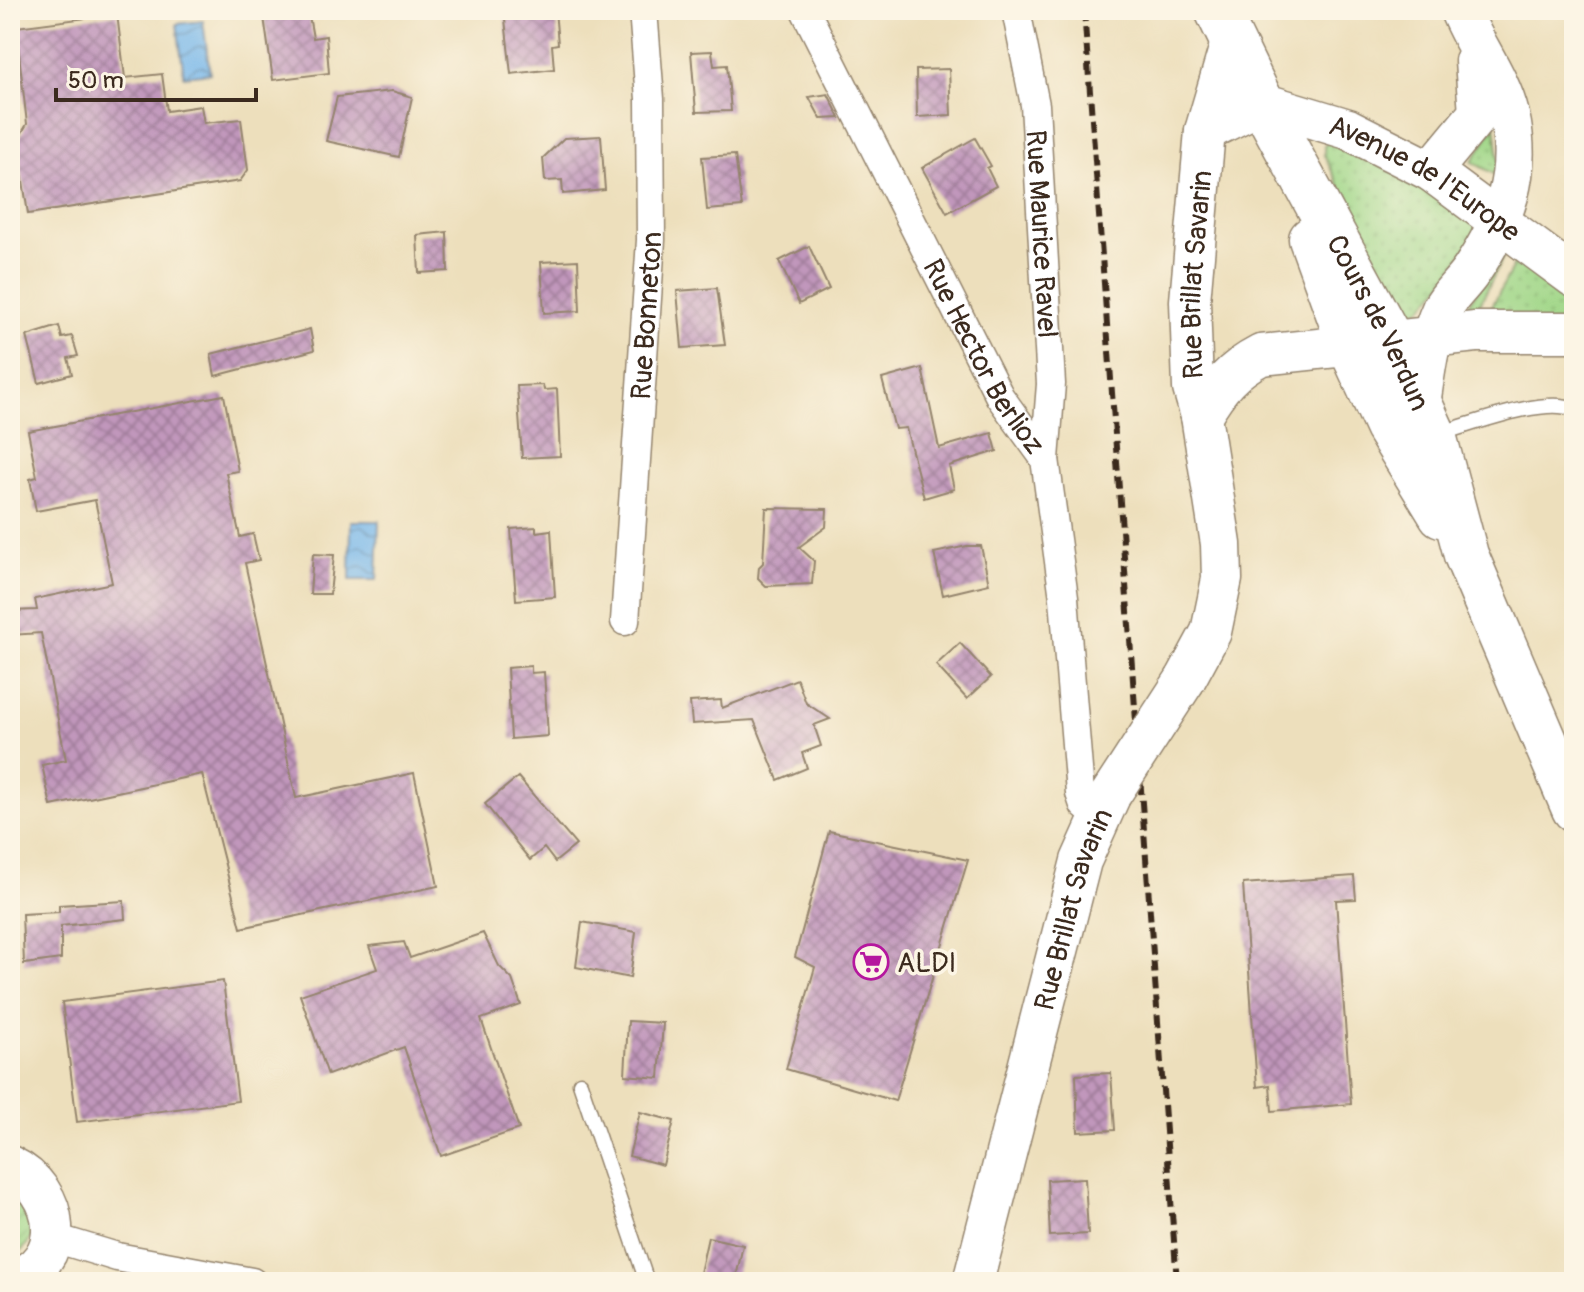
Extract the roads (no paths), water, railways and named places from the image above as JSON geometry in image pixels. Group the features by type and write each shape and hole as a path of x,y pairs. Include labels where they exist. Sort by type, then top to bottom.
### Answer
{"main road":[{"name":"Cours de Verdun","path":"1224,24 1262,103 1391,342 1427,420 1466,555 1574,809"},
{"name":"Rue Brillat Savarin","path":"973,1282 1081,861 1104,806 1185,680 1211,632 1222,579 1221,544 1201,416 1193,388 1190,301 1205,131 1224,24"},
{"path":"1431,171 1479,113 1467,27"},
{"path":"1391,342 1444,305 1471,271 1501,220 1512,187 1513,135 1508,111 1467,27"},
{"name":"Rue Brillat Savarin","path":"1205,131 1262,103"},
{"name":"Avenue de l'Europe","path":"1262,103 1348,129 1431,171 1574,277"},
{"path":"1391,342 1476,332 1574,332"},
{"name":"Cours de Verdun","path":"1391,342 1387,427 1466,555"},
{"name":"Rue Brillat Savarin","path":"1201,416 1218,388 1235,369 1261,355 1391,342"},
{"path":"10,1166 39,1185 53,1219 45,1254 33,1269 10,1281"}],"street":[{"name":"Rue Bonneton","path":"625,621 651,240 650,99 643,10"},
{"name":"Rue Hector Berlioz","path":"805,10 1000,397 1045,459 1064,598 1080,793 1084,805 1104,806"},
{"name":"Rue Maurice Ravel","path":"1016,10 1035,105 1051,384 1045,459"},
{"path":"51,1237 117,1257 252,1282"}],"lane":[{"path":"1427,420 1543,406 1564,405 1574,409"},
{"path":"580,1083 647,1282"}],"water":[{"path":"203,21 210,73 184,76 177,24"},
{"path":"351,521 379,521 377,580 350,580"}],"railway":[{"path":"1084,10 1177,1282"}],"place":[{"name":"ALDI","path":"871,962"}]}
